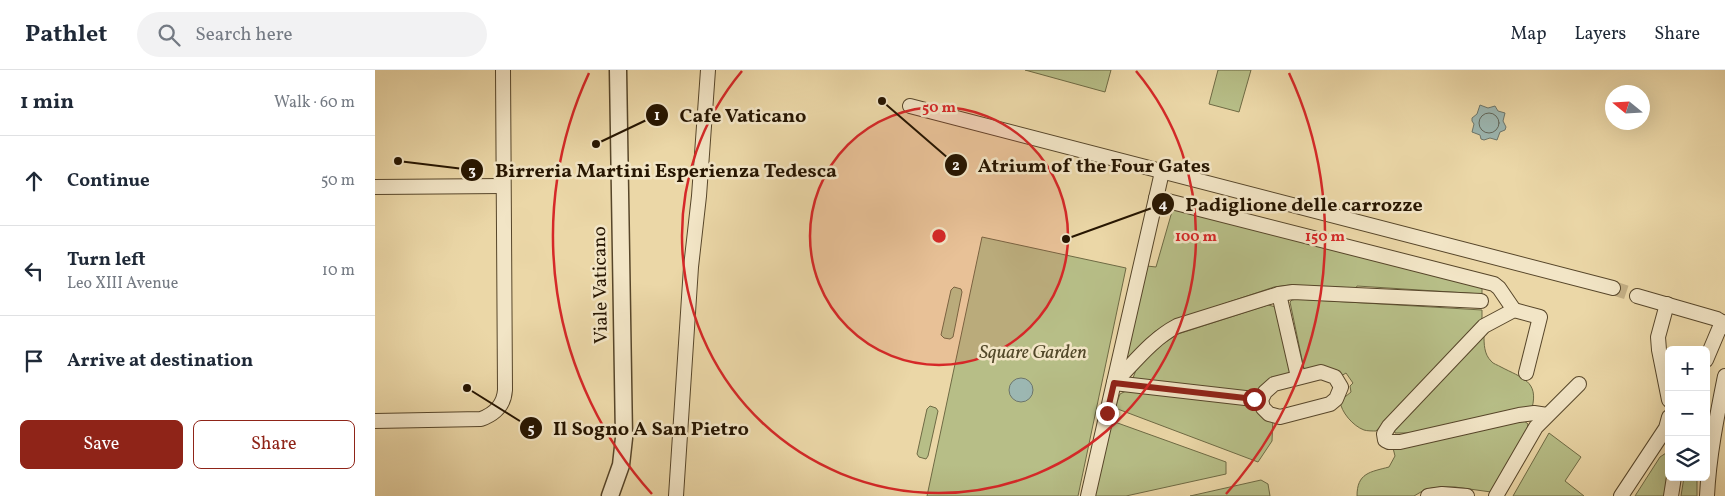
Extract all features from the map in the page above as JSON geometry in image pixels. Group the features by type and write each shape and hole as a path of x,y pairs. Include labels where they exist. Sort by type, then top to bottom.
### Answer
{"street":[{"path":"375,421 474,420 485,418 495,412 503,400 505,390 503,70"},
{"name":"Viale Vaticano","path":"609,496 621,464 625,438 618,70"},
{"path":"676,496 691,267 699,196 708,70"},
{"path":"910,106 1613,288"},
{"path":"1088,496 1162,172"},
{"path":"375,187 503,186"},
{"path":"1156,198 1493,284 1499,288 1514,310 1540,317 1526,373"},
{"path":"1114,383 1155,339 1167,331 1177,326 1279,294 1293,292 1481,301"},
{"path":"1279,294 1298,377"},
{"path":"1637,296 1667,304 1723,324 1710,352"},
{"path":"1667,304 1658,337 1667,391"},
{"path":"1514,310 1484,326 1389,426 1384,437 1389,442 1400,442 1519,415 1534,414 1547,416"},
{"path":"1321,372 1330,374 1339,380 1340,394 1330,404 1280,416 1266,412 1261,400 1269,387 1298,377 1321,372"},
{"path":"1707,496 1713,438 1725,376"},
{"path":"1114,383 1254,399"},
{"path":"1496,496 1535,427 1579,384"},
{"path":"1621,496 1665,428"},
{"path":"1671,496 1673,481"},
{"path":"1428,496 1453,494 1467,496"}],"green space":[{"path":"1025,70 1111,70 1105,92"},
{"path":"1218,70 1251,70 1239,112 1209,104"},
{"path":"1173,208 1482,286 1482,294 1357,286 1356,288 1290,285 1274,287 1172,321 1154,332 1127,360 1147,266 1156,267"},
{"name":"Square Garden","path":"982,237 1126,268 1078,496 927,496"},
{"path":"954,287 961,289 962,292 953,337 950,339 944,338 941,335 951,290"},
{"path":"1297,299 1482,310 1482,318 1376,431 1368,431 1352,422 1345,414 1341,405 1340,401 1351,392 1350,386 1353,383 1346,373 1341,376 1305,371 1290,302"},
{"path":"1268,305 1276,307 1291,373 1261,393 1135,381 1133,378 1136,370 1158,347 1178,334"},
{"path":"1484,335 1486,352 1492,362 1522,378 1531,386 1534,399 1532,408 1409,433 1395,433 1394,429"},
{"path":"1126,391 1257,406 1273,417 1272,441 1258,462 1115,408 1120,394"},
{"path":"930,406 938,411 926,459 919,457 917,454 927,409"},
{"path":"1523,420 1528,424 1527,429 1491,492 1441,487 1426,489 1414,496 1357,496 1359,482 1362,478 1371,472 1389,467 1395,456 1393,448"},
{"path":"1112,421 1226,462 1226,474 1126,496 1095,496"},
{"path":"1549,433 1581,457 1565,481 1584,496 1513,496"},
{"path":"1665,454 1665,481 1667,481 1665,496 1635,496 1660,457"},
{"path":"1261,480 1268,484 1270,496 1190,496"},
{"path":"1683,481 1697,481 1697,496 1681,496"}],"water":[{"path":"1480,105 1488,108 1495,106 1498,111 1505,113 1503,121 1506,127 1505,130 1500,132 1497,140 1490,138 1484,140 1481,139 1480,135 1472,132 1474,124 1472,118 1477,114"},
{"path":"1021,378 1030,381 1033,390 1030,399 1021,402 1012,399 1009,390 1012,381"}],"tunnel":[{"path":"1613,288 1637,296"}],"place":[{"name":"Atrium of the Four Gates","path":"882,101"},
{"name":"Cafe Vaticano","path":"596,144"},
{"name":"Birreria Martini Esperienza Tedesca","path":"398,161"},
{"name":"Padiglione delle carrozze","path":"1066,239"},
{"name":"Il Sogno A San Pietro","path":"467,388"}],"route":[{"path":"1107,413 1114,383 1254,399"}]}
